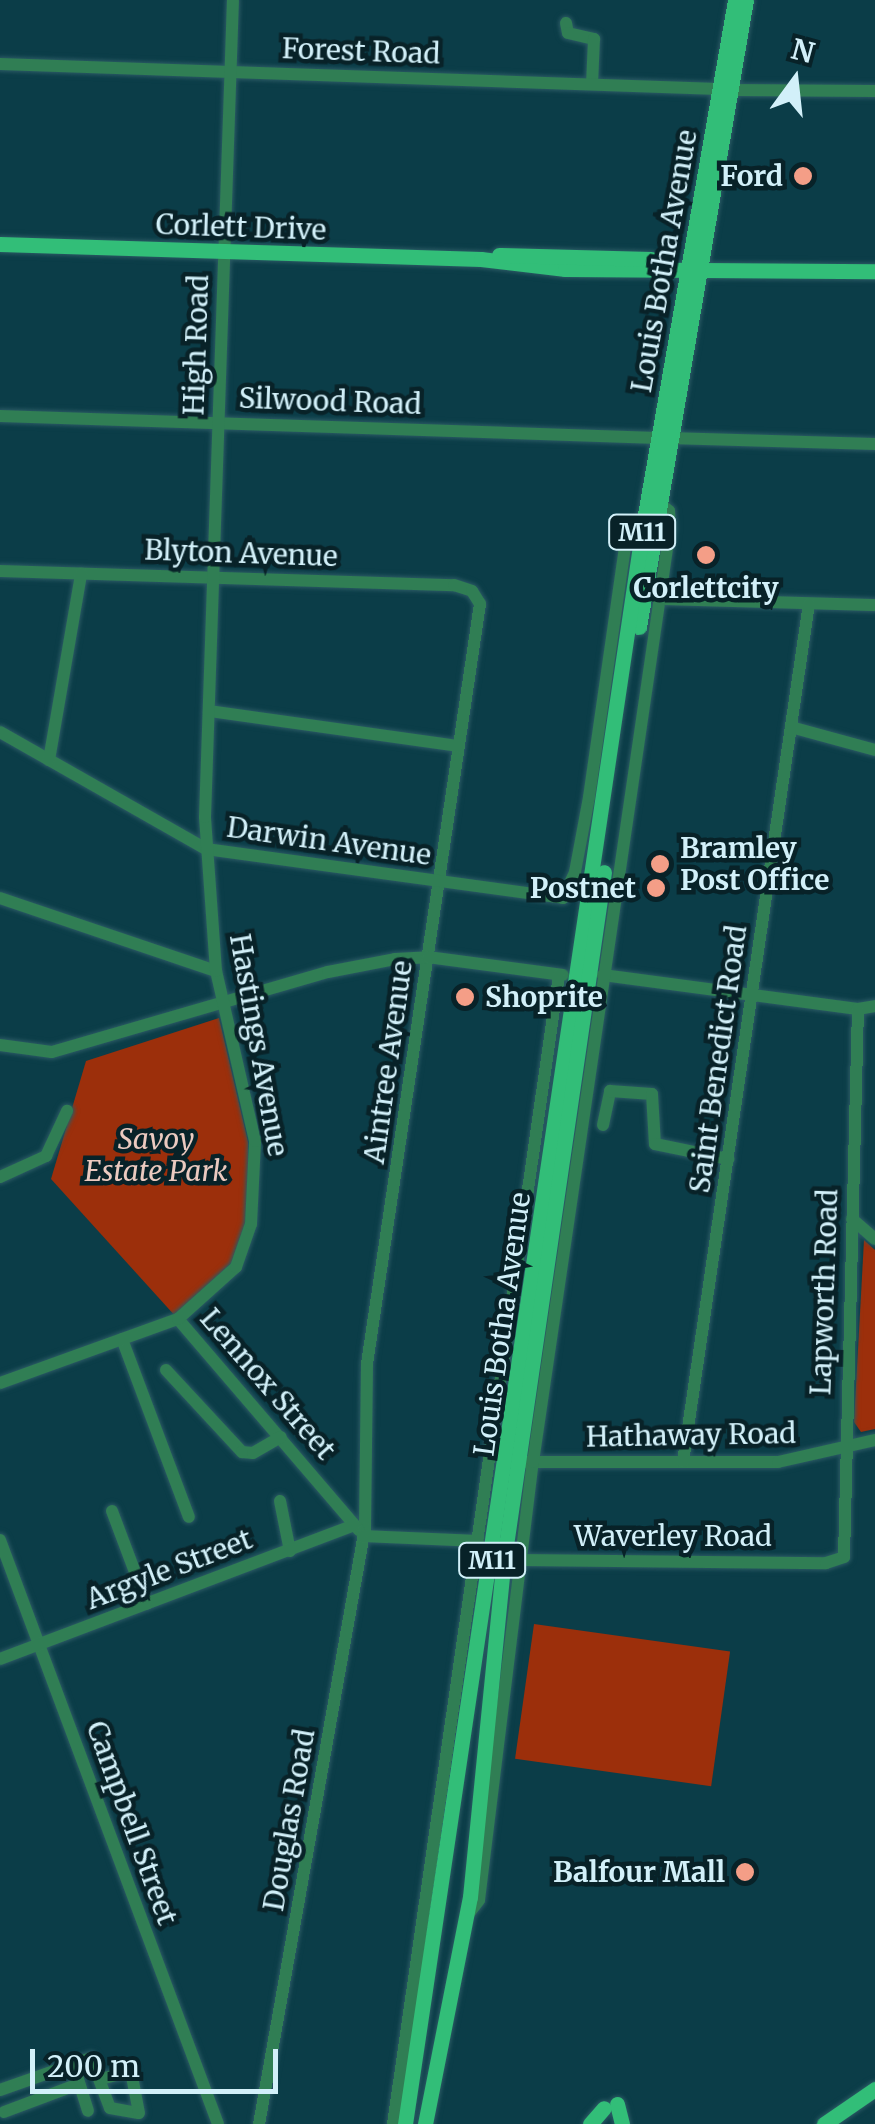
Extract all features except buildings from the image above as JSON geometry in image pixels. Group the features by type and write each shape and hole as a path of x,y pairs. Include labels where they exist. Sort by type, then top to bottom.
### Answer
{"main road":[{"name":"Louis Botha Avenue","path":"583,976 593,876 610,799 642,531 701,266 735,0"},
{"name":"Louis Botha Avenue","path":"725,90 746,0"},
{"name":"Corlett Drive","path":"0,244 480,259 566,269 701,266 875,271"},
{"name":"Louis Botha Avenue","path":"425,2124 468,1916 520,1461 583,976 658,502 664,438"},
{"name":"Louis Botha Avenue","path":"405,2124 408,2084 520,1461"},
{"path":"810,2124 832,2119 875,2089"},
{"path":"590,2124 611,2106 622,2124"}],"street":[{"name":"High Road","path":"216,512 232,0"},
{"path":"566,22 568,33 594,39 592,84"},
{"name":"Forest Road","path":"0,64 872,92"},
{"name":"Silwood Road","path":"0,416 875,444"},
{"name":"Louis Botha Avenue","path":"560,898 610,799 660,599 670,520 658,502"},
{"name":"Hastings Avenue","path":"178,1318 236,1266 251,1224 255,1141 216,971 206,849 216,512"},
{"name":"Blyton Avenue","path":"0,571 454,585 477,596"},
{"path":"49,760 81,574"},
{"name":"Aintree Avenue","path":"359,1530 368,1364 480,614 477,596"},
{"path":"660,599 875,605"},
{"name":"Saint Benedict Road","path":"683,1462 808,604"},
{"path":"209,711 459,746"},
{"path":"791,727 875,750"},
{"name":"Darwin Avenue","path":"0,732 206,849 560,898"},
{"name":"Louis Botha Avenue","path":"468,1916 479,1900 491,1810 519,1560 520,1461 607,974 610,799"},
{"path":"575,872 593,876"},
{"path":"0,898 216,971"},
{"path":"0,1045 52,1052 352,966 428,957 559,975 607,974 858,1010 875,1006"},
{"name":"Louis Botha Avenue","path":"393,2124 408,2084 478,1541 559,975"},
{"name":"Lapworth Road","path":"826,1563 841,1560 847,1549 846,1448 858,1010"},
{"path":"603,1126 610,1091 652,1094 655,1144 728,1159"},
{"path":"0,1177 35,1164 51,1150 67,1111"},
{"path":"852,1219 875,1238"},
{"name":"Lennox Street","path":"0,1383 178,1318 359,1530"},
{"path":"122,1339 189,1517"},
{"path":"166,1370 242,1452 253,1454 281,1437"},
{"name":"Hathaway Road","path":"520,1461 794,1460 875,1440"},
{"path":"280,1501 290,1551"},
{"path":"112,1511 147,1604"},
{"path":"359,1530 478,1541"},
{"name":"Argyle Street","path":"0,1659 290,1551 359,1530"},
{"name":"Douglas Road","path":"262,2120 359,1530"},
{"name":"Campbell Street","path":"0,1540 218,2124"},
{"name":"Waverley Road","path":"519,1560 826,1563"},
{"path":"0,2090 94,2059 101,2078"},
{"path":"73,2063 88,2112"},
{"path":"4,2112 80,2084"}],"green space":[{"name":"Savoy Estate Park","path":"219,1018 248,1142 248,1204 240,1254 177,1318 51,1179 86,1061"},
{"path":"864,1240 875,1250 875,1429 861,1432 854,1422"},
{"path":"534,1624 730,1652 711,1786 515,1759"}],"place":[{"name":"Ford","path":"803,176"},
{"name":"Corlettcity","path":"706,555"},
{"name":"Bramley Post Office","path":"660,864"},
{"name":"Postnet","path":"656,888"},
{"name":"Shoprite","path":"465,997"},
{"name":"Balfour Mall","path":"745,1872"}]}
